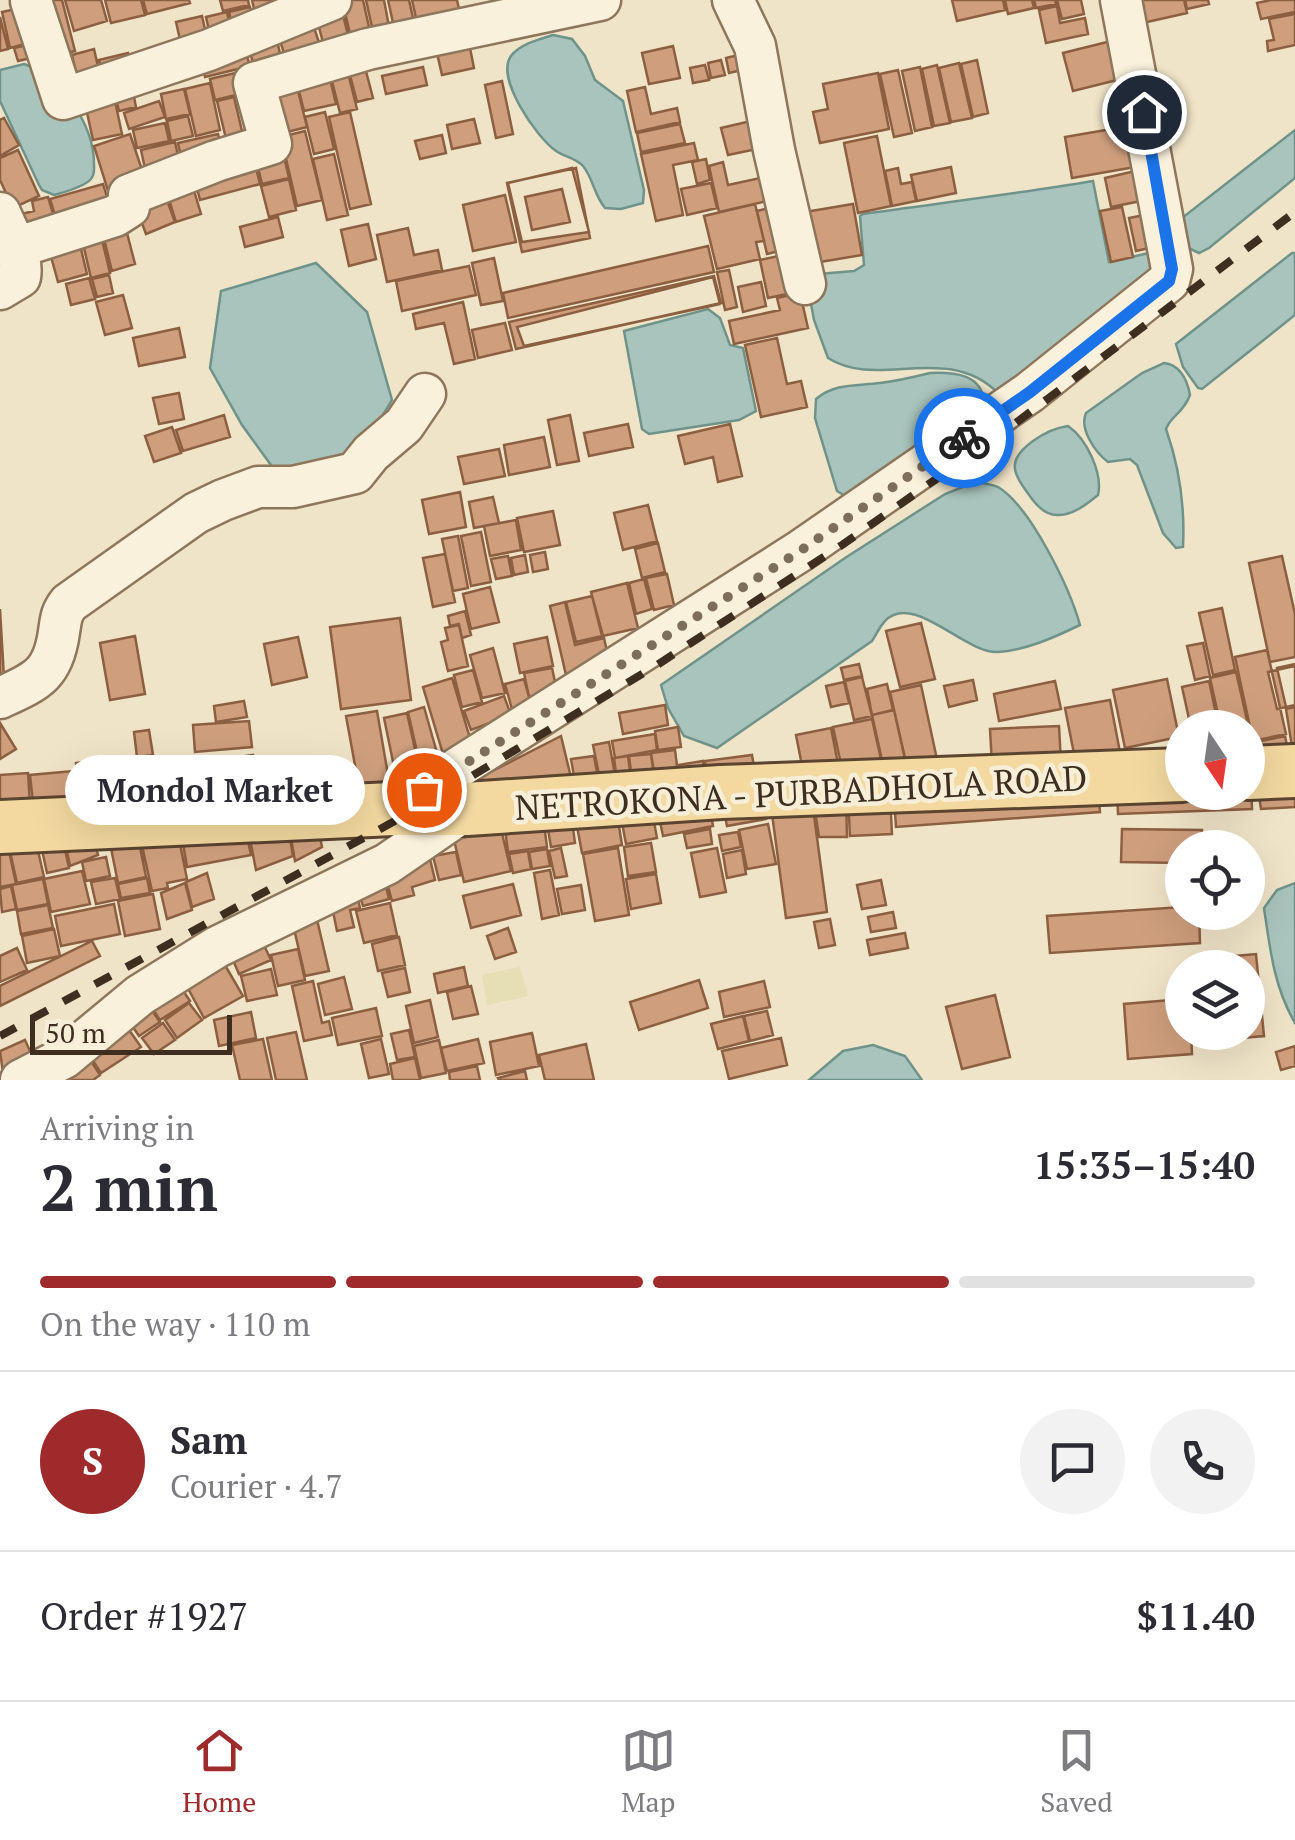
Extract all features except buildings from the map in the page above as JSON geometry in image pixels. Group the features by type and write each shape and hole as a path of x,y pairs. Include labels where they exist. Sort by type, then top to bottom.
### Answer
{"main road":[{"path":"1265,772 1295,771"},
{"name":"NETROKONA - PURBADHOLA ROAD","path":"0,828 468,809 721,792 1165,777"}],"street":[{"path":"31,0 62,99 208,50 331,0"},
{"path":"0,290 20,277 20,260 7,231 115,216 129,207 129,195 271,144 254,83 470,13 600,0"},
{"path":"733,0 755,46 805,284"},
{"path":"393,810 800,551 1030,392 1169,281 1172,269 1122,0"},
{"path":"0,698 47,672 55,652 60,614 69,603 196,513 223,500 258,487 293,488 354,473 404,425 425,394"},
{"path":"22,1080 64,1058 140,995 217,947 387,864 468,809"}],"shaded area":[{"path":"520,967 528,996 487,1005 482,975"}],"water":[{"path":"553,35 572,39 585,56 595,80 623,101 644,190 643,203 621,209 605,208 583,166 548,144 520,107 509,78 511,56 525,45"},
{"path":"24,64 51,79 82,118 93,149 94,170 91,179 79,187 54,195 42,190 0,101 0,70"},
{"path":"1295,130 1295,178 1209,248 1199,253 1182,245 1182,218"},
{"path":"1093,181 1109,262 1149,253 1156,279 998,393 978,378 957,371 868,370 828,358 814,320 808,288 819,274 854,271 864,265 860,216"},
{"path":"1292,253 1295,315 1202,389 1198,388 1183,367 1176,344"},
{"path":"316,263 367,312 392,400 351,468 284,483 242,425 210,368 221,291"},
{"path":"708,309 720,318 730,345 743,348 756,411 739,420 649,434 642,429 624,331"},
{"path":"1164,363 1182,374 1190,395 1166,429 1182,502 1183,547 1176,548 1163,533 1137,465 1130,459 1108,462 1093,446 1084,419 1086,413 1142,373"},
{"path":"930,373 957,374 972,380 984,402 847,497 837,491 815,418 816,399 838,388"},
{"path":"1068,426 1092,458 1098,495 1074,511 1053,515 1032,499 1017,475 1015,462 1037,438"},
{"path":"975,482 998,487 1023,512 1058,571 1080,625 1030,646 998,652 970,644 924,618 897,614 885,621 872,641 717,748 684,736 668,708 661,685 845,558 945,494"},
{"path":"1295,883 1295,1023 1278,982 1265,914 1265,907 1277,890"},
{"path":"873,1045 905,1056 922,1080 809,1080 843,1051"}],"railway":[{"path":"0,1036 415,810 657,665 842,545 1013,425 1295,212"}],"way so far":[{"path":"424,790 800,551 964,438"}],"place":[{"name":"Mondol Market","path":"424,790"}],"route":[{"path":"964,438 1030,392 1169,281 1172,269 1144,112"}]}
